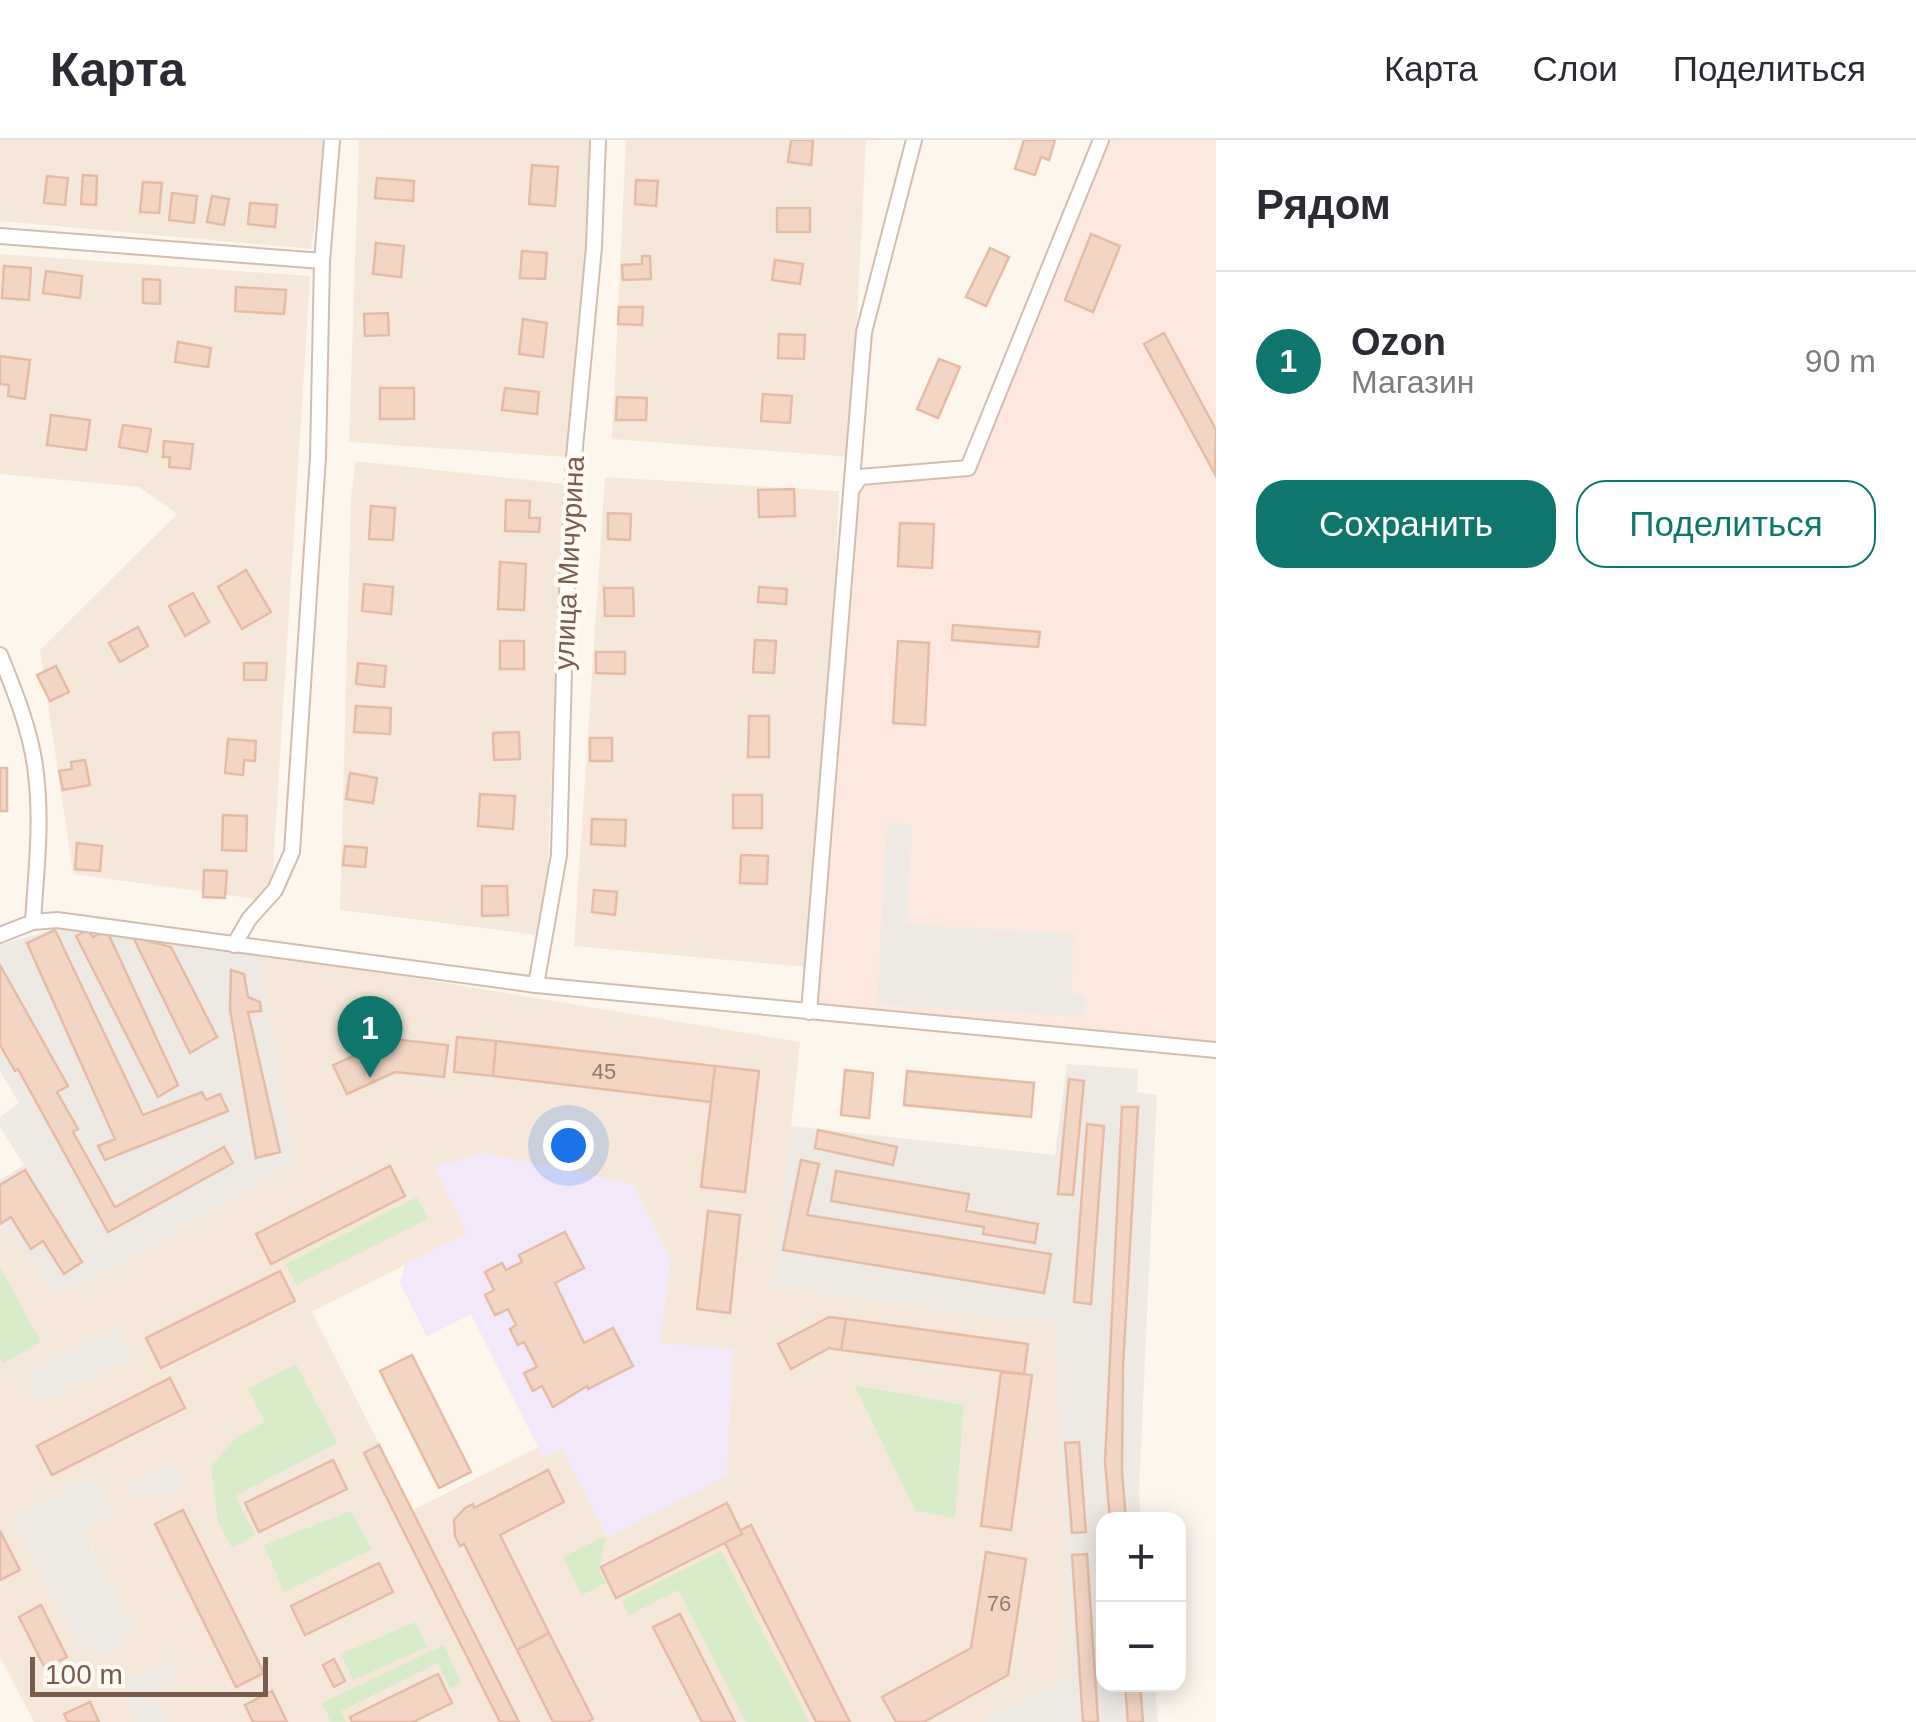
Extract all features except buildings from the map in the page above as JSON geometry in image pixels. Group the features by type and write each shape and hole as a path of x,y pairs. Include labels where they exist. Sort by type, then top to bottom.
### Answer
{"street":[{"path":"234,944 274,890 292,852 318,457 322,262 332,140"},
{"name":"улица Мичурина","path":"536,985 559,855 574,458 594,247 598,140"},
{"path":"809,1012 864,332 914,140"},
{"path":"851,493 860,477 968,468 1101,140"},
{"path":"0,236 322,262"},
{"path":"0,655 36,771 33,922"},
{"path":"0,935 33,922 57,920 536,985 1216,1050"}],"shaded area":[{"path":"0,140 327,140 311,249 0,221"},
{"path":"359,140 597,140 568,457 349,442"},
{"path":"626,140 866,140 850,457 612,439"},
{"path":"1101,140 1216,140 1216,1050 809,1012 847,517 860,477 968,468"},
{"path":"0,254 310,276 271,901 73,874 40,650 177,514 139,487 0,474"},
{"path":"356,461 564,484 545,936 340,910 351,496"},
{"path":"605,477 839,491 817,968 574,946"},
{"path":"887,823 912,825 907,924 1074,934 1071,993 1086,995 1085,1017 877,1005"},
{"path":"64,926 259,952 294,1162 103,1276 55,1295 8,1231 0,1234 0,1180 24,1165 0,1127 0,1117 19,1103 0,1071 0,945"},
{"path":"259,952 800,1042 774,1286 1055,1326 1071,1674 978,1722 168,1722 153,1695 126,1700 137,1722 34,1722 0,1657 0,1234 8,1231","holes":["405,1265 400,1283 427,1336 471,1314 538,1447 413,1510 312,1312","115,1513 83,1530 135,1631 120,1639 124,1646 102,1657 95,1644 81,1650 12,1516"]},
{"path":"1067,1064 1138,1069 1137,1092 1157,1095 1140,1512 1096,1512 1096,1692 1156,1692 1158,1722 978,1722 1071,1673 1055,1326 773,1287 791,1126 1055,1155"},
{"path":"482,1153 633,1184 671,1259 660,1343 733,1349 727,1476 607,1537 562,1448 543,1457 471,1314 427,1336 400,1283 406,1264 467,1233 434,1167"},
{"path":"117,1326 133,1358 39,1404 24,1371"},
{"path":"175,1462 186,1486 157,1500 152,1489 130,1499 124,1485"},
{"path":"95,1473 116,1513 83,1531 135,1631 121,1639 124,1646 102,1658 95,1644 81,1651 12,1516"},
{"path":"169,1658 181,1682 153,1695 168,1722 137,1722 126,1700 135,1676"}],"green space":[{"path":"417,1197 428,1219 296,1285 286,1264"},
{"path":"0,1267 41,1342 3,1363 0,1358"},
{"path":"296,1364 337,1443 235,1496 255,1535 232,1548 218,1522 211,1466 236,1438 265,1422 248,1389"},
{"path":"854,1385 964,1405 955,1518 916,1511"},
{"path":"351,1511 372,1549 284,1592 264,1545"},
{"path":"606,1536 599,1570 606,1583 582,1595 563,1557"},
{"path":"721,1551 809,1722 746,1722 678,1590 629,1615 622,1601"},
{"path":"415,1622 427,1647 353,1680 341,1654"},
{"path":"444,1645 461,1683 450,1689 438,1663 341,1711 346,1722 331,1722 322,1703"}],"place":[{"name":"Ozon","path":"370,1078"}]}
